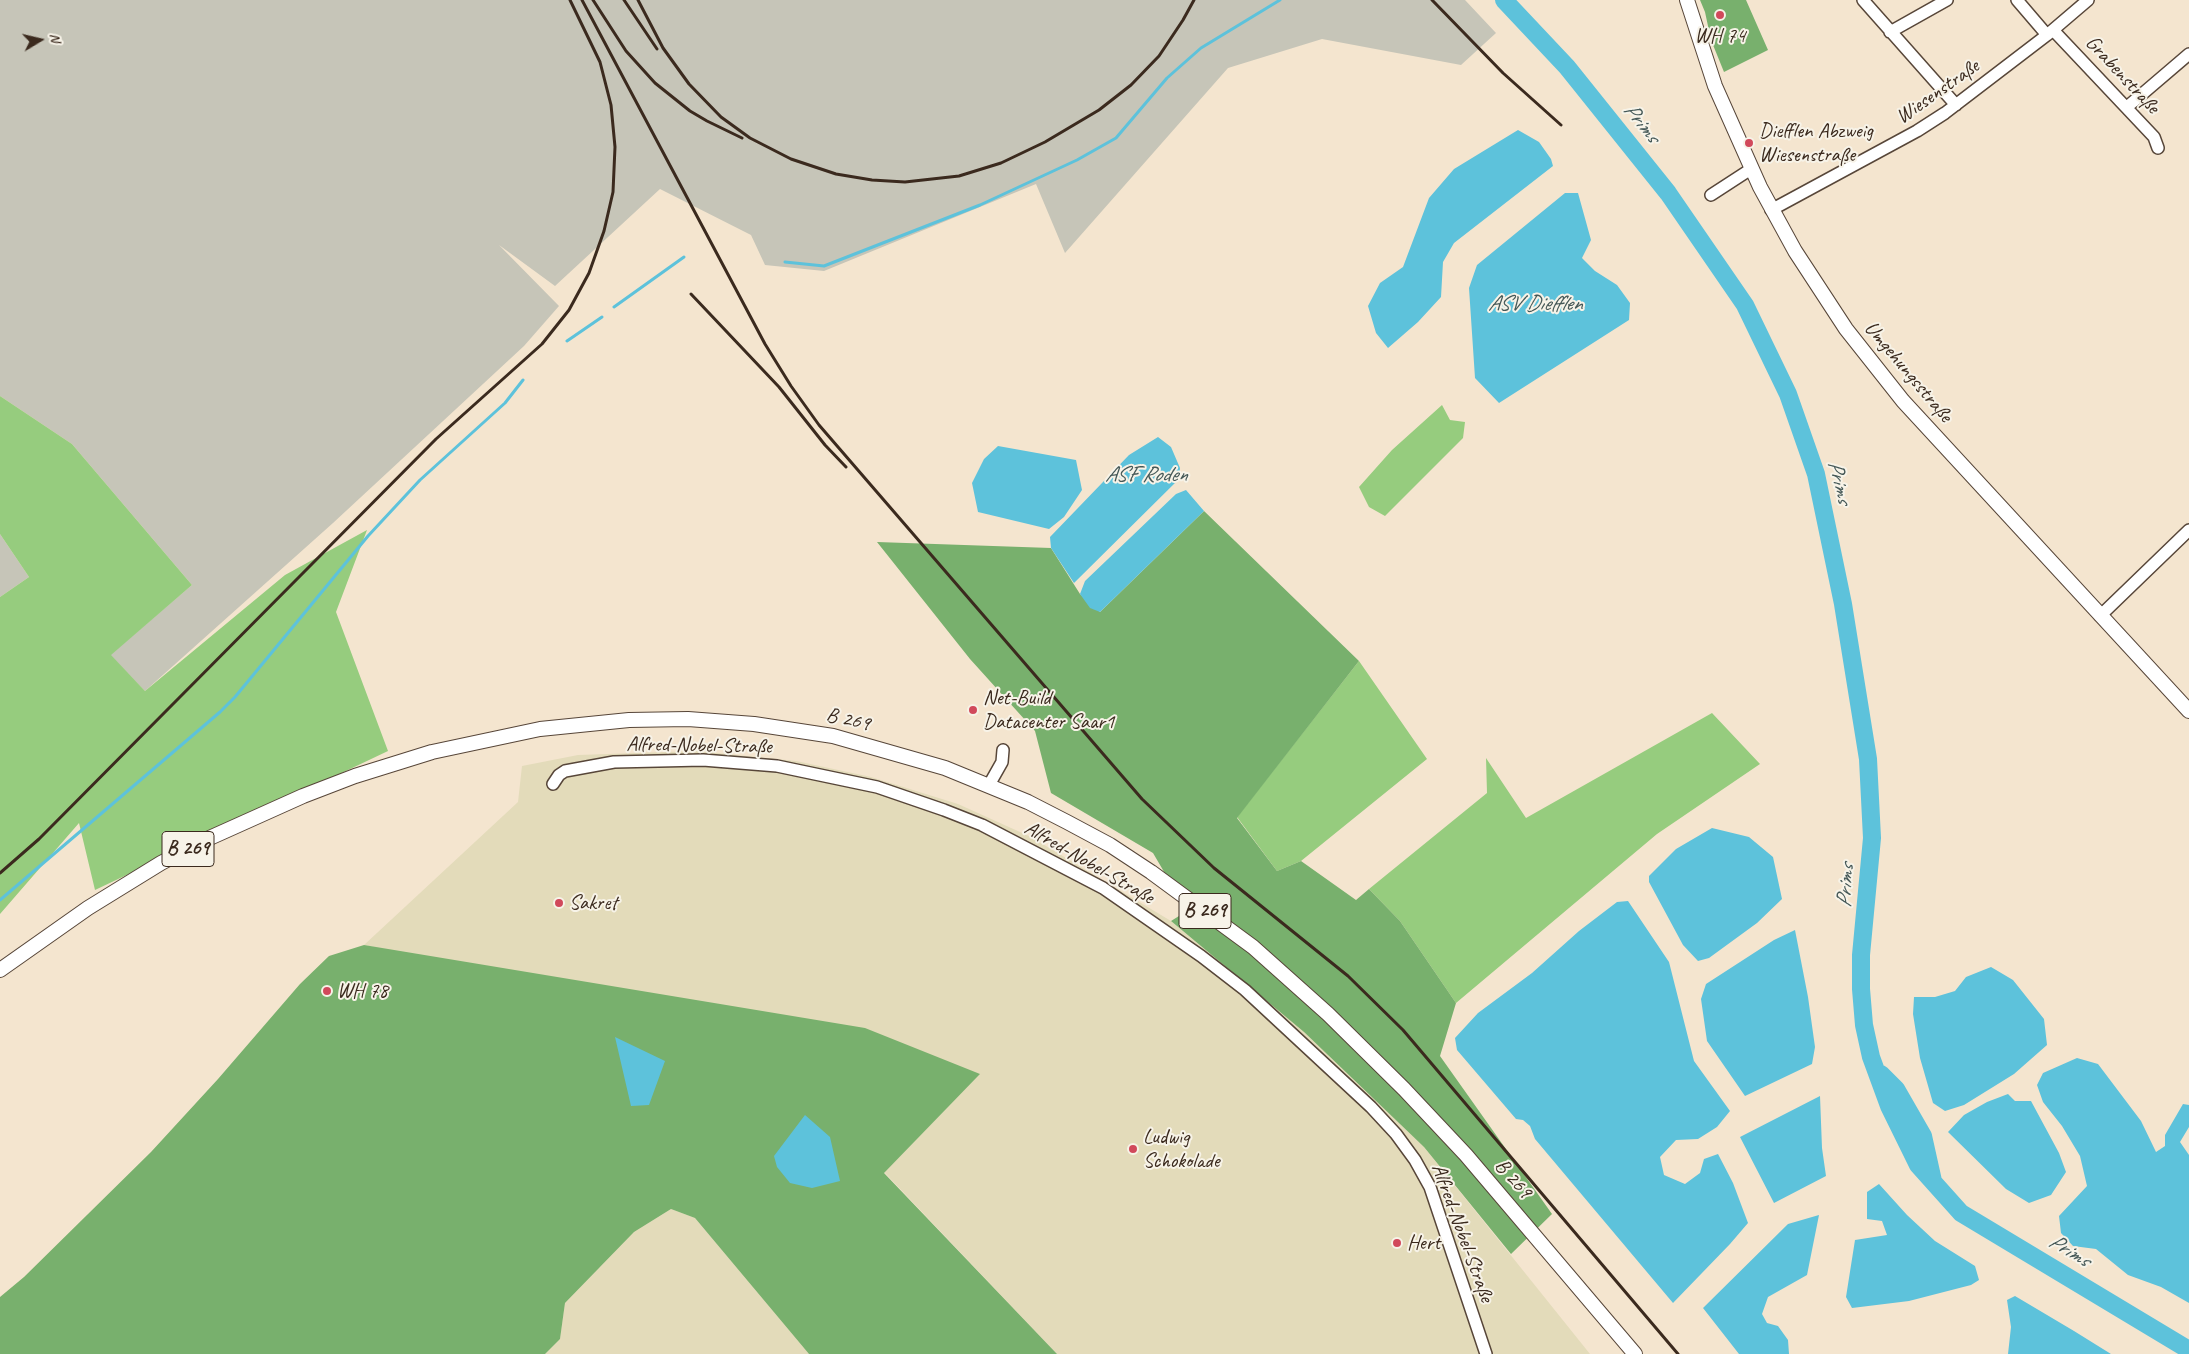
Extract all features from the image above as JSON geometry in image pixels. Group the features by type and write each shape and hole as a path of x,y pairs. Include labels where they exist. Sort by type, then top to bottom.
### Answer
{"main road":[{"name":"Umgehungsstraße","path":"1687,0 1715,86 1771,210 1814,282 1870,362 1903,401 2189,711"},
{"name":"B 269","path":"0,970 40,940 130,882 205,840 303,796 394,763 504,735 549,728 629,720 688,719 754,724 833,736 891,751 945,768 1028,802 1110,845 1194,902 1253,947 1363,1047 1466,1155 1635,1354"}],"street":[{"path":"1864,0 1890,32 1956,105"},
{"path":"1890,32 1947,0"},
{"name":"Grabenstraße","path":"2017,0 2127,106 2154,137 2158,148"},
{"name":"Wiesenstraße","path":"1771,210 1917,132 1956,105 2050,33 2088,0"},
{"path":"2127,106 2189,54"},
{"path":"1711,195 1751,169"},
{"path":"2100,616 2189,530"},
{"path":"989,785 1002,762 1003,750"},
{"name":"Alfred-Nobel-Straße","path":"553,784 559,775 565,771 614,762 703,760 777,766 877,787 944,810 982,825 1103,888 1201,956 1245,990 1371,1107 1396,1134 1415,1160 1430,1187 1486,1354"}],"shaded area":[{"path":"0,0 1465,0 1496,33 1461,65 1322,39 1228,68 1065,253 1036,184 824,271 765,265 751,235 660,189 555,286 499,245 559,306 524,346 333,523 145,691 110,655 192,585 72,444 0,396"},
{"path":"0,534 29,577 0,597"},
{"path":"697,751 796,761 871,777 958,804 1031,837 1171,921 1304,1032 1424,1147 1590,1354 1057,1354 884,1172 980,1074 364,945 518,802 522,766 578,755"},
{"path":"671,1209 695,1218 809,1354 545,1354 560,1339 565,1303 634,1232"}],"green space":[{"path":"1700,0 1746,0 1768,50 1724,72 1711,40 1705,12"},
{"path":"0,396 72,444 192,585 111,655 145,691 285,575 367,530 336,612 388,751 95,890 79,823 0,914 0,597 29,577 0,534"},
{"path":"1442,405 1450,420 1465,422 1463,438 1385,516 1369,507 1359,487 1392,450"},
{"path":"1204,511 1359,661 1237,818 1277,871 1301,861 1356,900 1369,889 1400,921 1456,1003 1440,1056 1552,1214 1511,1254 1424,1147 1304,1032 1171,921 1187,911 1153,853 1051,793 1035,731 970,659 877,542 1051,548 1080,594 1100,612"},
{"path":"1359,661 1427,759 1301,861 1277,871 1237,817"},
{"path":"1712,713 1760,764 1657,834 1456,1003 1400,921 1369,889 1487,793 1486,758 1526,818"},
{"path":"364,945 865,1028 980,1074 884,1173 1057,1354 809,1354 695,1218 671,1209 634,1232 565,1303 560,1339 545,1354 0,1354 0,1297 24,1277 151,1152 218,1079 300,984 329,956"}],"water":[{"path":"1518,130 1539,142 1551,159 1553,166 1454,243 1443,262 1441,297 1418,322 1388,348 1376,333 1368,306 1380,283 1403,267 1429,198 1454,169"},
{"name":"ASV Diefflen","path":"1565,193 1578,193 1591,240 1582,258 1595,271 1617,285 1630,303 1629,320 1499,403 1475,378 1469,288 1477,265"},
{"name":"ASF Roden","path":"1158,437 1171,447 1180,468 1179,479 1074,583 1051,548 1050,537 1129,455"},
{"path":"998,446 1076,460 1082,490 1064,517 1049,529 978,512 972,483 984,459"},
{"name":"ASF Roden","path":"1186,490 1204,511 1100,612 1090,608 1080,594 1085,581 1176,494"},
{"path":"1712,828 1749,837 1773,857 1782,899 1757,923 1709,958 1698,961 1683,945 1649,882 1649,876 1676,849"},
{"path":"1628,901 1669,962 1694,1061 1730,1111 1717,1127 1698,1139 1676,1140 1660,1157 1664,1175 1685,1184 1700,1173 1704,1159 1718,1154 1733,1183 1748,1223 1673,1303 1535,1139 1530,1126 1523,1120 1516,1119 1457,1050 1455,1038 1478,1013 1532,973 1579,931 1617,902"},
{"path":"1795,930 1808,997 1815,1047 1812,1064 1745,1096 1707,1041 1701,999 1706,984 1774,940"},
{"path":"1991,967 2013,980 2044,1019 2047,1045 2014,1074 1964,1105 1945,1111 1933,1103 1920,1058 1913,1014 1914,997 1935,997 1955,991 1966,977"},
{"path":"615,1037 665,1061 649,1105 631,1106"},
{"path":"2077,1058 2098,1064 2141,1121 2156,1152 2165,1146 2165,1135 2183,1104 2189,1105 2189,1127 2180,1142 2189,1155 2189,1303 2161,1287 2128,1275 2096,1249 2073,1246 2061,1233 2059,1216 2087,1186 2080,1156 2062,1126 2043,1102 2037,1085 2043,1073"},
{"path":"2008,1094 2015,1101 2031,1101 2059,1153 2066,1172 2051,1195 2029,1203 2006,1189 1948,1132 1964,1115 1987,1102"},
{"path":"1820,1096 1822,1148 1826,1176 1774,1203 1740,1137"},
{"path":"805,1115 830,1137 840,1181 812,1188 790,1183 777,1167 774,1156"},
{"path":"1879,1184 1907,1215 1935,1241 1975,1266 1979,1280 1971,1285 1909,1301 1852,1308 1846,1297 1855,1240 1887,1235 1882,1221 1867,1219 1867,1192"},
{"path":"1819,1215 1807,1275 1768,1297 1762,1314 1767,1323 1778,1326 1788,1340 1789,1354 1739,1354 1703,1308 1788,1224"},
{"path":"2015,1296 2111,1354 2008,1354 2011,1327 2007,1300"}],"waterway":[{"path":"785,262 824,266 980,205 1077,160 1116,138 1167,78 1201,48 1280,0"},
{"name":"Prims","path":"1504,0 1567,67 1668,193 1745,305 1788,394 1816,474 1843,604 1868,759 1872,838 1861,955 1864,1025 1871,1057 1889,1106 1918,1165 1961,1213 2189,1350"},
{"path":"614,307 684,257"},
{"path":"567,341 602,317"},
{"path":"0,900 220,712 235,697 368,536 420,480 505,403 523,380"},
{"name":"Prims","path":"1881,1074 1896,1089 1923,1136 1933,1181"}],"railway":[{"path":"0,873 39,839 436,439 542,344 569,310 589,273 604,231 613,192 615,147 611,105 600,62 570,0"},
{"path":"582,0 765,344 791,386 819,425 1142,799 1214,868 1348,976 1403,1030 1678,1354"},
{"path":"593,0 626,51 655,83 690,111 742,138"},
{"path":"624,0 657,49"},
{"path":"638,0 663,48 689,84 721,117 750,138 791,159 836,174 872,180 905,182 959,176 1001,163 1045,142 1099,110 1131,85 1159,56 1194,0"},
{"path":"1432,0 1503,73 1561,125"},
{"path":"691,294 779,387 825,445 846,467"}],"place":[{"name":"WH 74","path":"1720,15"},
{"name":"Diefflen Abzweig Wiesenstraße","path":"1749,143"},
{"name":"Net-Build Datacenter Saar1","path":"973,710"},
{"name":"Sakret","path":"559,903"},
{"name":"WH 78","path":"327,991"},
{"name":"Ludwig Schokolade","path":"1133,1149"},
{"name":"Hert","path":"1397,1243"}]}
